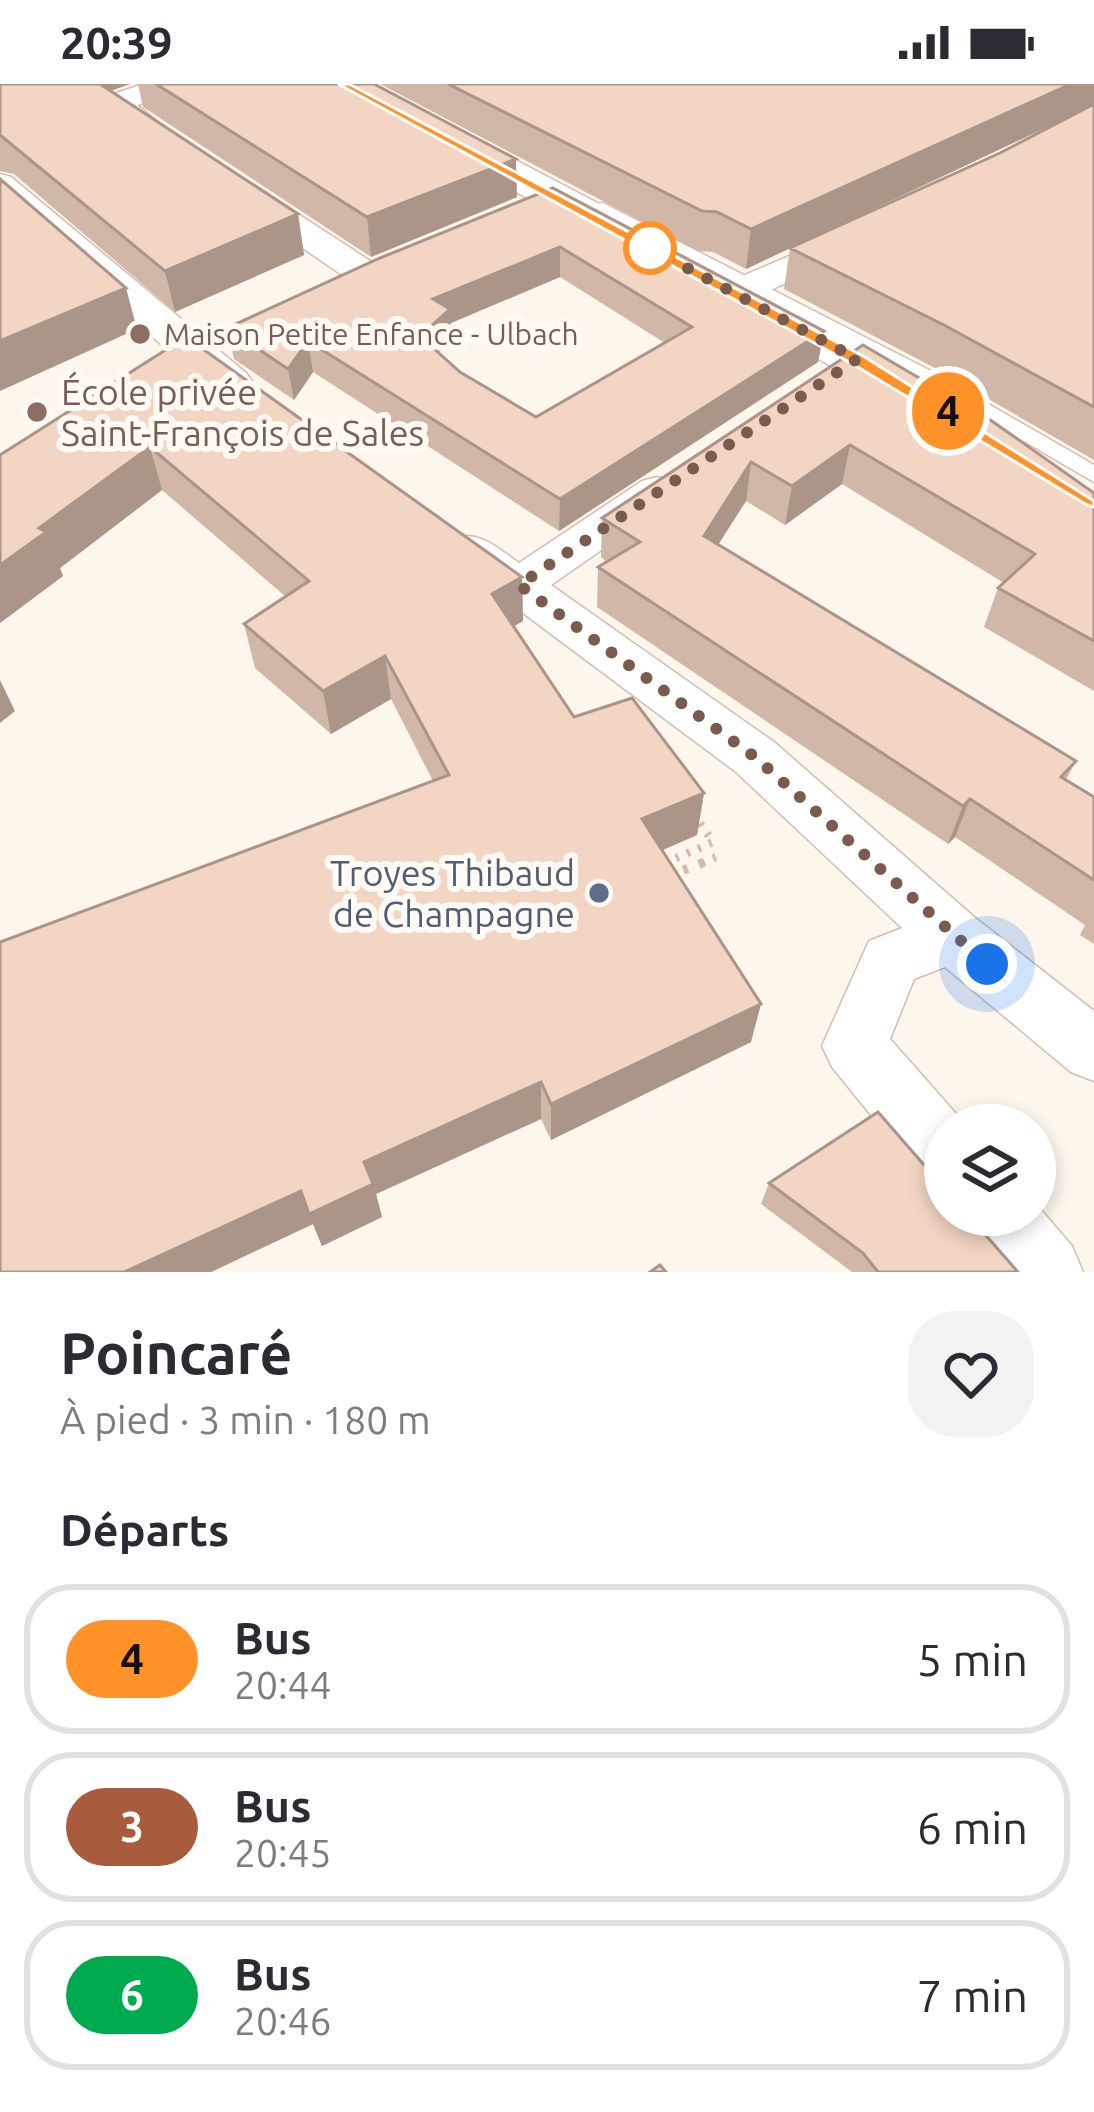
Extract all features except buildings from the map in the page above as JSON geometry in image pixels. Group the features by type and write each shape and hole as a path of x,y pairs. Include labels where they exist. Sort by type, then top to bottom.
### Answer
{"street":[{"path":"171,84 115,103 188,156"},
{"path":"344,84 744,289 1094,501"},
{"path":"225,180 368,276"},
{"path":"0,184 210,349 274,410"},
{"path":"515,215 557,197"},
{"path":"744,289 872,230"},
{"path":"327,295 410,259"},
{"path":"153,384 210,349"},
{"path":"817,382 857,359"},
{"path":"519,585 699,463"},
{"path":"443,531 755,757 952,936 1094,1051"},
{"path":"924,1128 855,1046 891,960 952,936"},
{"path":"1016,1236 1046,1272"}],"lane":[{"path":"362,84 744,289 924,375 1094,475"}],"path":[{"path":"709,802 689,808 713,842 656,867 664,878 724,854"}],"bus line":[{"name":"4","path":"344,84 857,359 1094,501"}],"place":[{"name":"Maison Petite Enfance - Ulbach","path":"140,334"},
{"name":"École privée Saint-François de Sales","path":"37,412"},
{"name":"Troyes Thibaud de Champagne","path":"599,893"}],"route":[{"path":"650,248 857,359 519,585 755,757 987,964"}]}
